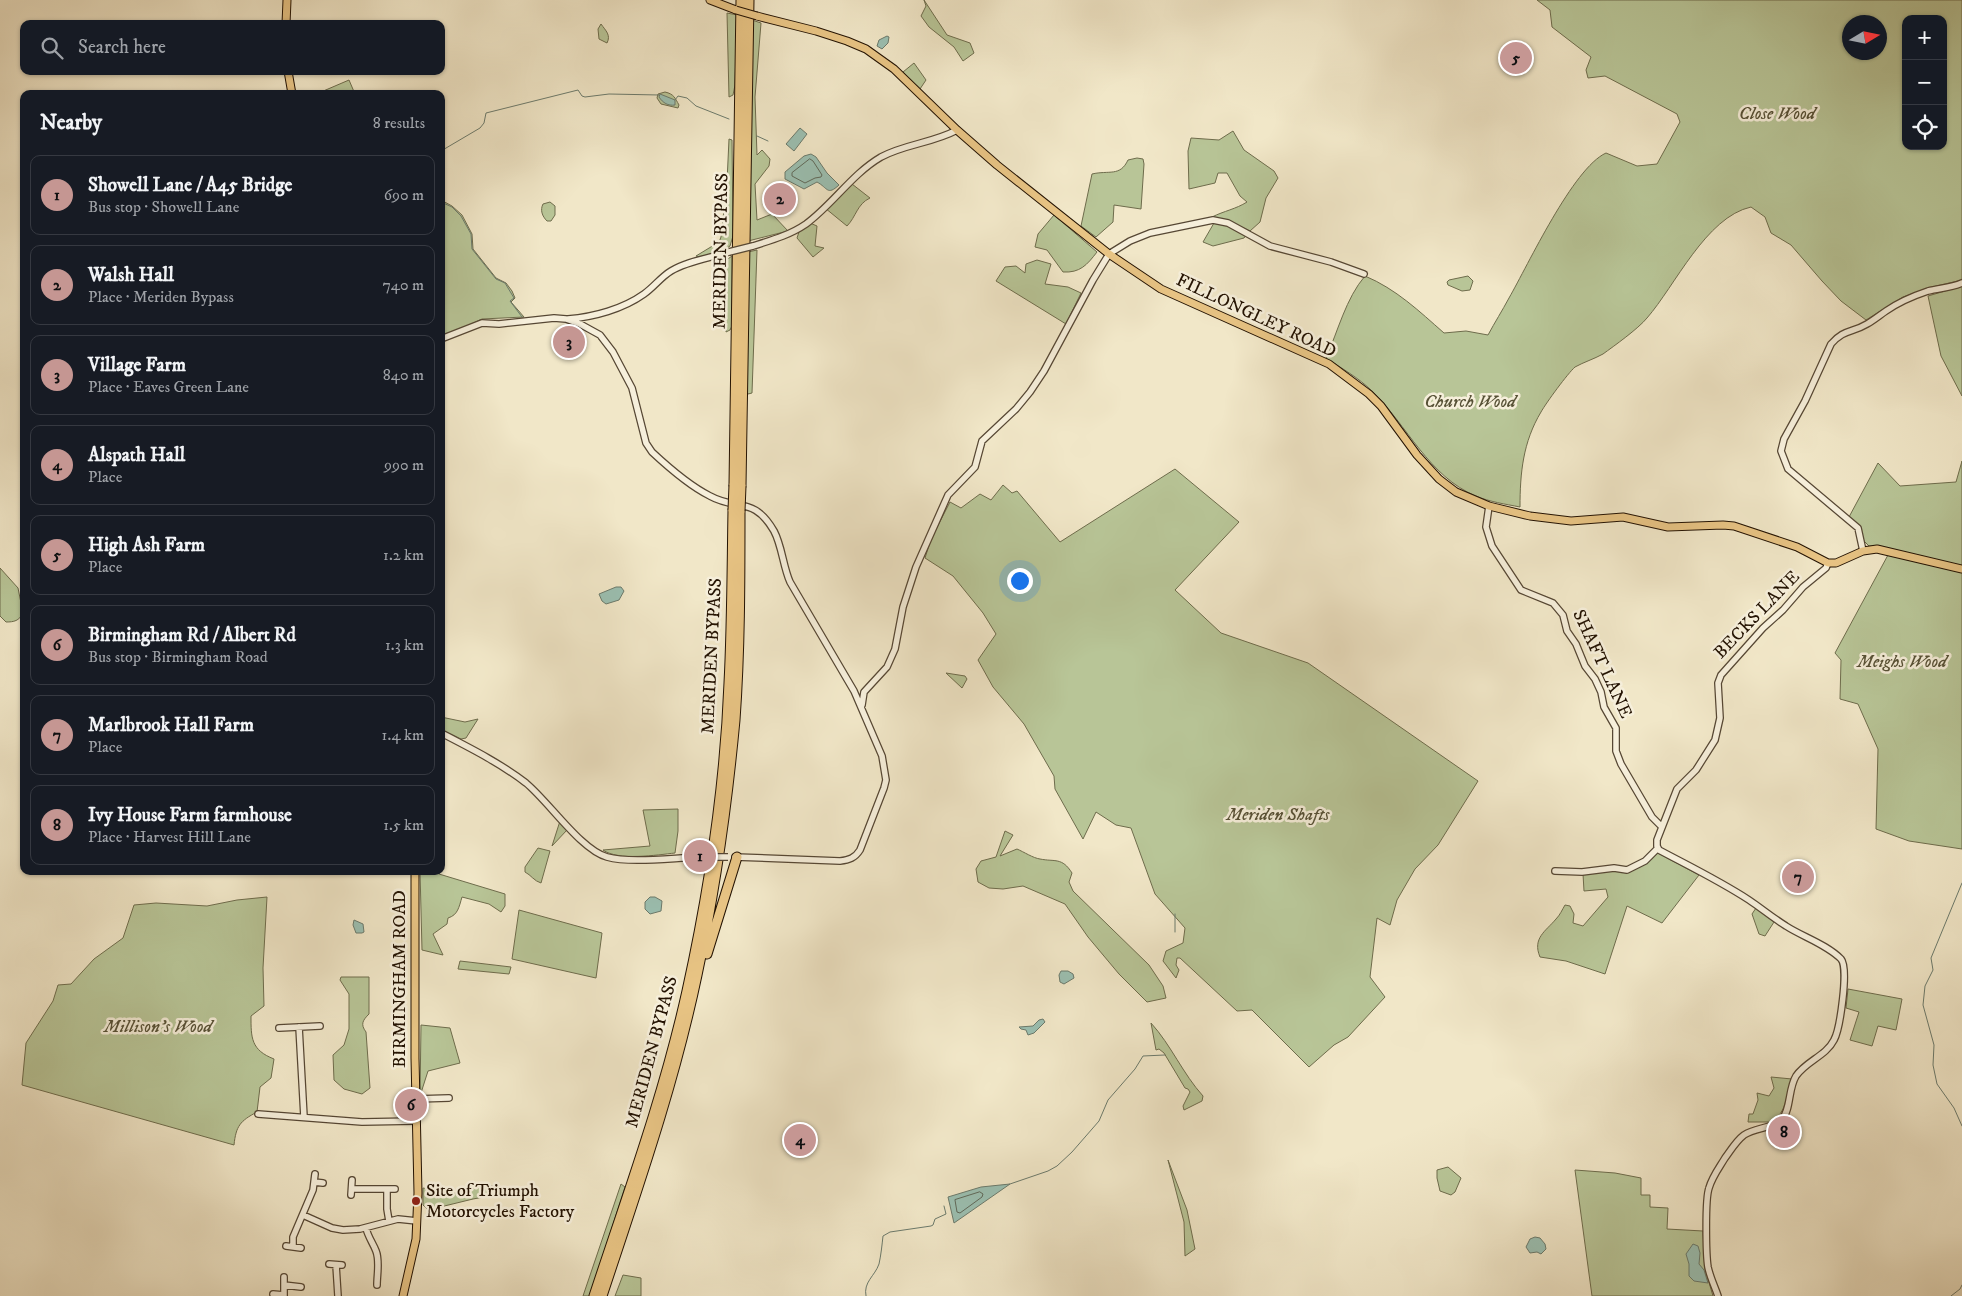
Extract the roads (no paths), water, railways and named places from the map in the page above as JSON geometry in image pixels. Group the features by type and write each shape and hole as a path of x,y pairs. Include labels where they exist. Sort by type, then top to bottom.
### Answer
{"highway":[{"name":"MERIDEN BYPASS","path":"738,486 741,0"},
{"name":"MERIDEN BYPASS","path":"594,1296 651,1124 676,1039 702,912 717,813 730,685 738,486 749,0"},
{"name":"MERIDEN BYPASS","path":"602,1296 659,1122 697,977 714,890 735,719 738,660 737,510"},
{"path":"697,977 704,964 732,857"}],"main road":[{"path":"286,20 287,0"},
{"name":"FILLONGLEY ROAD","path":"710,0 736,10 816,31 847,41 866,50 894,69 957,130 1047,206 1110,254 1161,289 1329,364 1369,394 1417,455 1440,479 1456,492 1489,506 1530,516 1571,521 1623,517 1668,527 1734,526 1797,547 1828,563"},
{"path":"289,75 291,90"},
{"path":"1828,563 1836,563 1863,551 1877,549 1962,570"},
{"name":"BIRMINGHAM ROAD","path":"403,1296 416,1239 417,1220 415,875"}],"street":[{"path":"445,338 482,324 554,318 581,321 630,302 644,294 670,271 686,264 785,236 806,224 870,165 883,156 904,147 948,135 957,130"},
{"path":"862,708 861,702 864,692 887,667 896,649 903,607 916,567 948,495 975,467 982,441 1016,409 1030,392 1044,371 1093,280 1110,254 1130,241 1150,233 1213,220 1228,223 1270,246 1331,262 1364,274"},
{"path":"1863,551 1858,528 1788,469 1781,451 1784,439 1805,400 1831,344 1838,336 1866,325 1885,311 1905,300 1930,290 1953,287 1962,283"},
{"path":"445,735 510,771 543,799 587,846 603,856 633,860 705,857 840,861 850,859 856,856 881,797 886,780 882,756 854,691 790,582 784,567 779,541 773,530 759,512 750,507 709,496 652,452 646,443 632,388 613,352 600,335 581,321"},
{"name":"SHAFT LANE","path":"1489,506 1486,527 1492,546 1521,590 1553,603 1563,615 1567,631 1576,644 1585,666 1595,679 1601,692 1604,707 1616,728 1616,751 1621,764 1652,817 1661,826"},
{"name":"BECKS LANE","path":"1658,848 1656,843 1661,826 1677,789 1696,770 1715,740 1720,718 1718,683 1721,675 1763,628 1826,568 1828,563"},
{"path":"854,691 864,692"},
{"path":"1555,871 1582,872 1614,868 1627,870 1645,860 1658,848 1750,900 1786,926 1841,959 1845,970 1844,988 1835,1040 1827,1049 1803,1067 1796,1077 1790,1090 1788,1108 1783,1118 1771,1126 1745,1134 1737,1141 1713,1178 1709,1188 1707,1198 1708,1263 1718,1296"},
{"path":"279,1028 320,1026"},
{"path":"299,1027 304,1117"},
{"path":"416,1099 448,1098"},
{"path":"258,1114 362,1122 416,1121"},
{"path":"293,1246 293,1237 314,1190 315,1174"},
{"path":"352,1180 351,1192 395,1189"},
{"path":"314,1182 324,1183"},
{"path":"388,1190 387,1209 389,1221"},
{"path":"303,1215 332,1228 343,1230 366,1228 398,1219 417,1220"},
{"path":"366,1228 369,1239 377,1252 378,1273 376,1285"},
{"path":"286,1246 301,1248"},
{"path":"329,1264 339,1265 338,1296"},
{"path":"369,1273 378,1273"},
{"path":"273,1294 284,1295 284,1277"},
{"path":"284,1286 301,1287"}],"water":[{"path":"887,36 889,37 888,43 882,49 877,46 879,40"},
{"path":"660,94 675,100 675,105 664,102 659,97"},
{"path":"800,128 807,134 794,151 786,144"},
{"path":"811,154 816,157 827,173 839,185 832,190 828,190 817,182 804,189 785,179 785,172 804,156"},
{"path":"616,587 621,587 624,591 619,600 606,604 602,601 599,594"},
{"path":"650,897 655,897 662,901 661,911 650,914 645,909 645,902"},
{"path":"354,920 363,924 364,932 356,933 353,925"},
{"path":"1061,971 1068,971 1073,974 1074,978 1064,984 1060,982 1059,975"},
{"path":"1043,1019 1045,1022 1034,1033 1028,1035 1026,1030 1019,1027 1033,1026"},
{"path":"1010,1184 954,1223 948,1197 981,1187"},
{"path":"1540,1238 1545,1244 1546,1249 1541,1254 1537,1252 1530,1253 1526,1247 1530,1239"},
{"path":"1693,1244 1698,1246 1700,1253 1699,1264 1704,1270 1708,1283 1694,1281 1689,1276 1689,1264 1686,1254"}],"waterway":[{"path":"445,149 480,128 484,123 486,113 578,90 585,97 609,94 659,95"},
{"path":"675,100 678,96 687,98 696,106 729,119"},
{"path":"757,136 768,141"},
{"path":"445,204 452,207 461,216 471,234 472,249 496,279 505,283 514,298 510,301 522,317"},
{"path":"1962,883 1931,958 1933,970 1925,986 1923,1005 1934,1045 1933,1065 1937,1084 1954,1108 1962,1126"},
{"path":"1175,914 1175,932"},
{"path":"1010,1184 1057,1166 1099,1121 1108,1100 1135,1069 1143,1056 1165,1055"},
{"path":"866,1296 866,1287 879,1264 883,1236 890,1232 931,1226 935,1219 946,1214 944,1206"},
{"path":"1951,1296 1962,1285"}],"place":[{"name":"High Ash Farm","path":"1516,58"},
{"name":"Walsh Hall","path":"780,199"},
{"name":"Village Farm","path":"569,342"},
{"name":"Showell Lane / A45 Bridge","path":"700,856"},
{"name":"Marlbrook Hall Farm","path":"1798,877"},
{"name":"Birmingham Rd / Albert Rd","path":"411,1105"},
{"name":"Ivy House Farm farmhouse","path":"1784,1132"},
{"name":"Alspath Hall","path":"800,1140"},
{"name":"Site of Triumph Motorcycles Factory","path":"416,1201"}],"park label":[{"name":"Close Wood","path":"1777,114"},
{"name":"Church Wood","path":"1470,402"},
{"name":"Meighs Wood","path":"1902,662"},
{"name":"Meriden Shafts","path":"1278,815"},
{"name":"Millison's Wood","path":"158,1027"}]}
